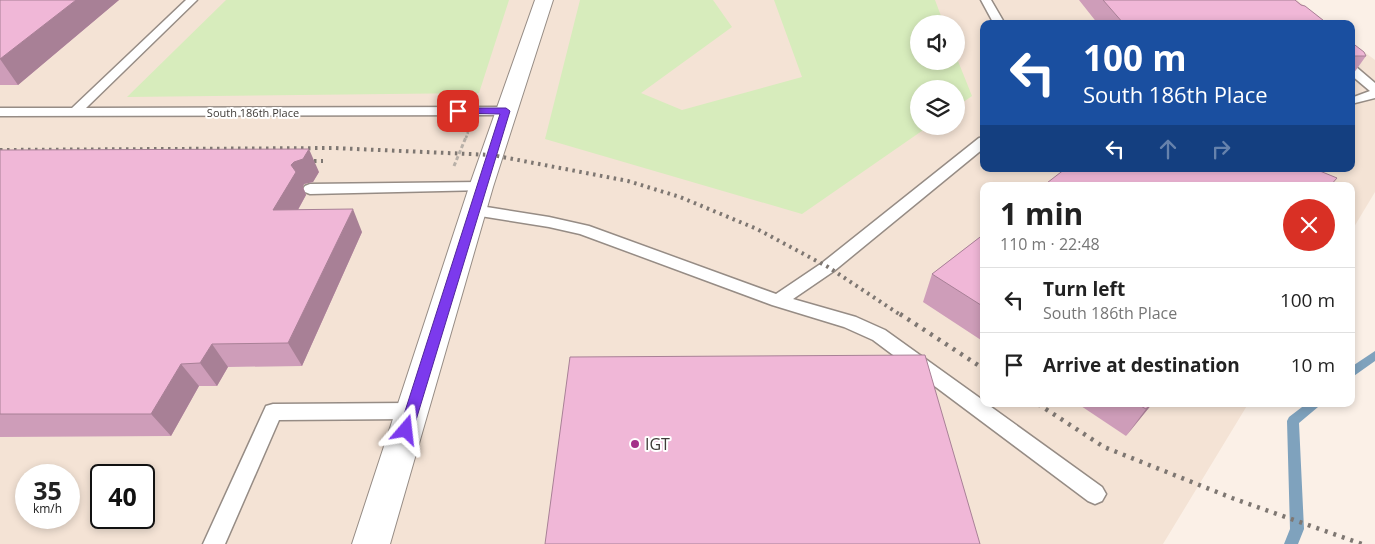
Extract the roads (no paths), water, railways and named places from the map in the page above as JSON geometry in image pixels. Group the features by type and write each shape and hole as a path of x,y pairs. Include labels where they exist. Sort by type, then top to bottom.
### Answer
{"street":[{"path":"371,544 477,199 544,0"}],"lane":[{"path":"75,112 192,0"},
{"path":"986,0 998,20"},
{"path":"1355,72 1375,89"},
{"path":"1355,102 1375,94"},
{"name":"South 186th Place","path":"0,112 506,111"},
{"path":"778,301 828,266 980,144"},
{"path":"310,189 446,188 549,222 584,230 778,301 850,322 879,335 1095,494"},
{"path":"214,544 273,412 411,411"}],"waterway":[{"path":"1355,371 1375,355"},
{"path":"1291,544 1297,529 1293,421 1310,407"}],"railway":[{"path":"0,150 334,148 492,155 628,181 680,197 757,229 828,267 902,316"},
{"path":"300,161 323,161"},
{"path":"900,314 980,366"},
{"path":"1043,407 1104,447 1232,498 1362,544"}],"place":[{"name":"IGT","path":"635,444"}]}
